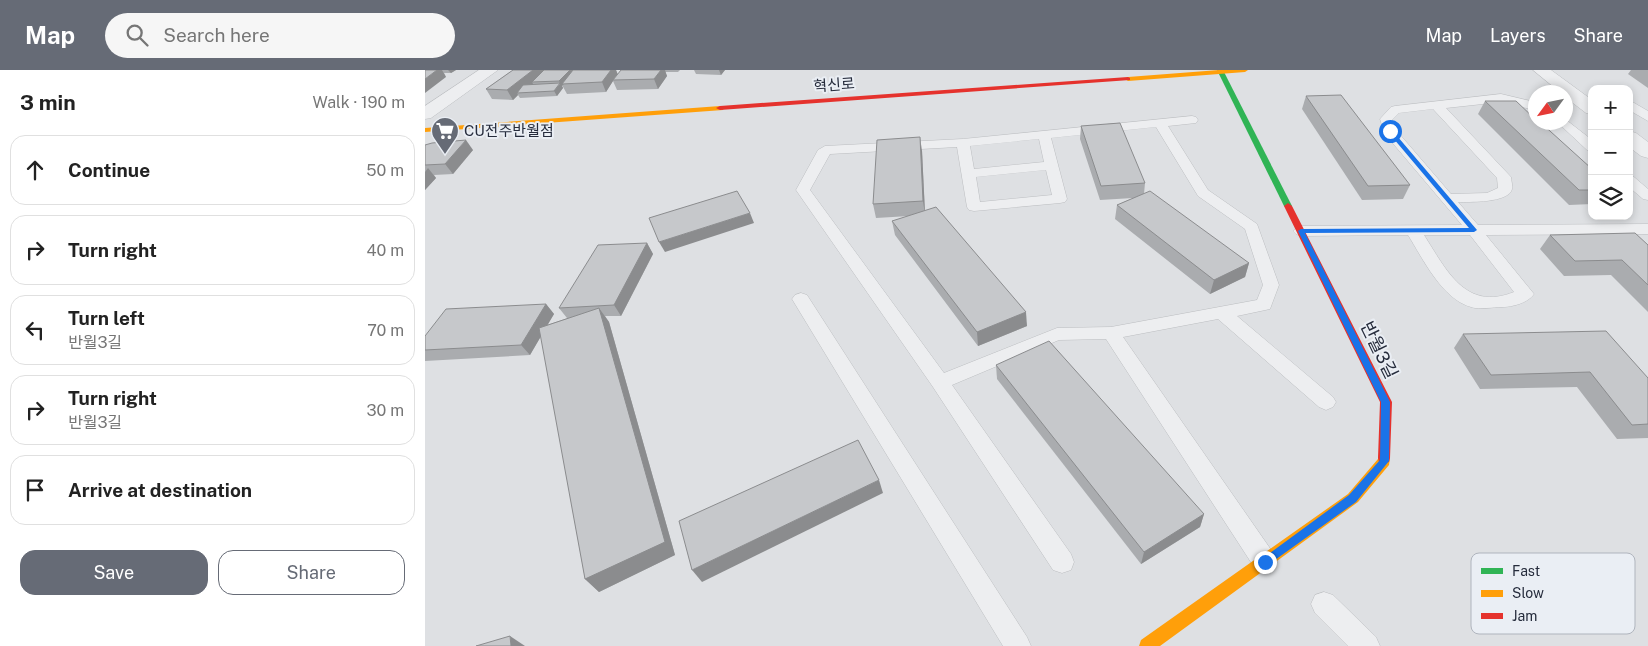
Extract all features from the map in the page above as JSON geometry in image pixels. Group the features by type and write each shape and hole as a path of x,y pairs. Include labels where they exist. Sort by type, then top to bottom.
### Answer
{"street":[{"path":"425,116 490,70"},
{"name":"혁신로","path":"703,98 1092,70"},
{"name":"혁신로","path":"425,130 1245,70"},
{"path":"1541,70 1588,106"},
{"name":"반월3길","path":"1147,646 1353,498 1385,461 1386,402 1221,71"},
{"path":"425,116 445,116"},
{"path":"1633,140 1648,152"}],"lane":[{"path":"1413,230 1447,284 1474,302 1508,302 1525,294 1474,230 1390,131 1385,119 1395,110 1501,98 1528,104"},
{"path":"1436,105 1504,177 1505,190 1490,197 1447,198"},
{"path":"1633,107 1648,117"},
{"path":"1062,562 940,382 803,190 825,150 963,143 1192,120"},
{"path":"940,382 1057,334 1111,333 1264,305 1271,284 1253,227 1203,193 1160,124"},
{"path":"1572,130 1588,144"},
{"path":"963,143 974,207 1060,198 1044,135"},
{"path":"968,174 1052,165"},
{"path":"1633,183 1648,196"},
{"path":"1301,231 1648,229"},
{"path":"801,299 1018,646"},
{"path":"1222,313 1327,402"},
{"path":"1111,333 1265,562"},
{"path":"1324,604 1367,646"}],"building":[{"path":"425,70 437,70 425,79"},
{"path":"513,70 533,70 507,90 486,89"},
{"path":"544,70 570,70 559,81 532,82"},
{"path":"573,70 611,70 602,82 562,84"},
{"path":"621,70 661,70 654,79 613,80"},
{"path":"560,83 554,91 517,93 523,85"},
{"path":"1341,95 1410,185 1368,186 1306,96"},
{"path":"1485,101 1516,101 1528,112 1528,130 1549,130 1588,165 1588,190 1579,190"},
{"path":"1120,123 1145,183 1101,186 1081,126"},
{"path":"920,137 923,201 873,204 877,140"},
{"path":"466,140 445,164 425,165 425,145"},
{"path":"737,191 750,213 659,242 649,218"},
{"path":"1150,191 1249,263 1214,280 1117,205"},
{"path":"936,207 1026,312 977,332 892,221"},
{"path":"1635,233 1648,245 1648,285 1622,260 1575,261 1550,235"},
{"path":"647,243 614,305 559,308 598,245"},
{"path":"546,304 521,345 425,350 425,336 446,309"},
{"path":"599,308 665,542 585,579 539,328"},
{"path":"1606,331 1648,378 1648,424 1632,425 1590,372 1491,375 1463,334"},
{"path":"1049,341 1204,514 1144,552 996,365"},
{"path":"858,440 879,480 692,570 679,521"},
{"path":"510,636 511,646 476,646"}],"traffic: fast":[{"path":"1220,70 1288,206"}],"traffic: slow":[{"path":"1128,79 1245,70"},
{"path":"425,130 720,108"},
{"path":"1147,646 1353,498 1384,461 1384,458"}],"traffic: jam":[{"path":"720,108 1128,79"},
{"path":"1288,206 1386,402 1384,458"}],"place":[{"name":"CU전주반월점","path":"445,155"}],"route":[{"path":"1265,562 1353,498 1385,461 1386,402 1301,231 1474,230 1390,131"}]}
